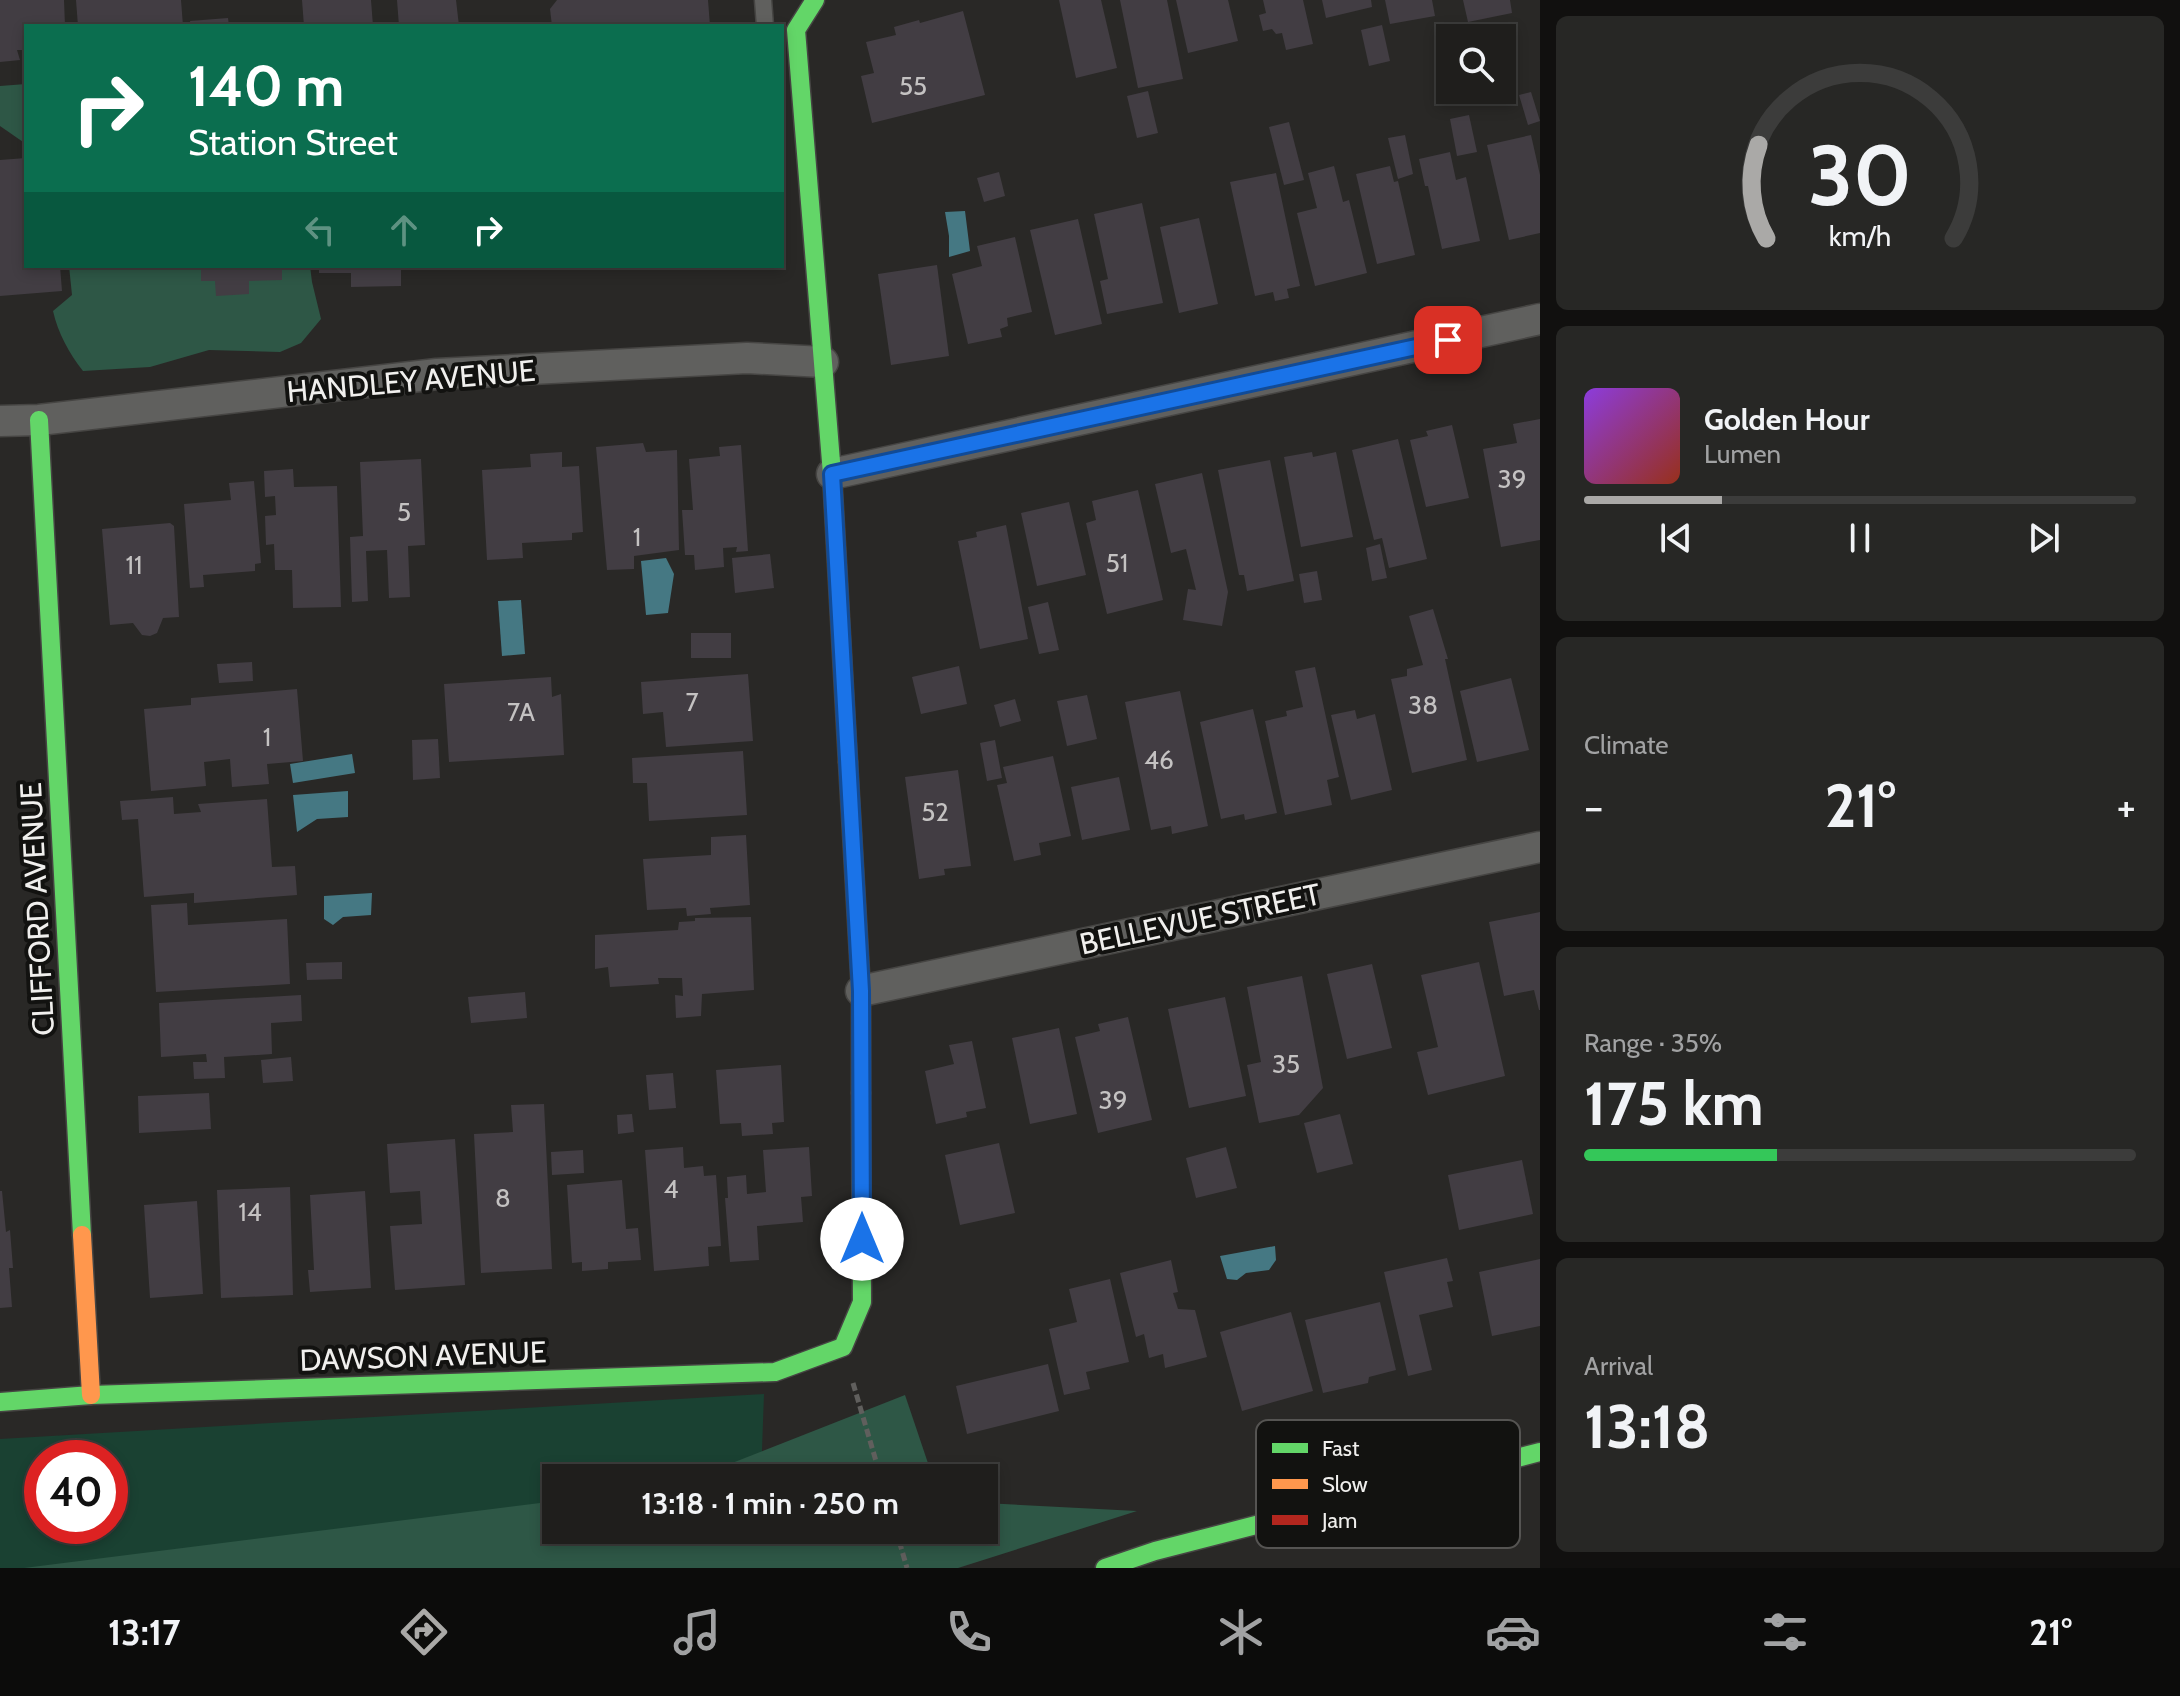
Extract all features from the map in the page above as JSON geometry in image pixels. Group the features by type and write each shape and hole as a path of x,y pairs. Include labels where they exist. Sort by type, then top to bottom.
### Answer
{"street":[{"path":"815,0 796,30 832,474 861,991 862,1302 843,1347"},
{"path":"832,474 1540,319"},
{"name":"HANDLEY AVENUE","path":"0,421 39,420 437,374 747,358 823,362"},
{"name":"CLIFFORD AVENUE","path":"39,420 91,1395"},
{"name":"BELLEVUE STREET","path":"861,991 1540,847"},
{"name":"DAWSON AVENUE","path":"0,1402 91,1395 775,1372 843,1347"},
{"path":"1520,1457 1540,1452"},
{"path":"1105,1568 1155,1551 1256,1525"}],"lane":[{"path":"763,0 765,24"},
{"path":"784,78 801,98"}],"path":[{"path":"843,1347 877,1464"},
{"path":"900,1544 907,1568"}],"green space":[{"path":"24,84 24,143 0,126 0,86"},
{"path":"69,268 310,268 321,319 301,343 280,352 209,350 150,367 83,371 65,342 53,311 72,295"},
{"path":"764,1394 762,1464 542,1464 542,1544 607,1544 346,1568 0,1568 0,1439"},
{"path":"905,1395 928,1464 730,1464"},
{"path":"542,1503 542,1544 998,1544 998,1504 1137,1511 958,1568 24,1568"}],"water":[{"path":"965,211 970,251 949,257 945,212"},
{"path":"666,558 674,574 668,613 646,615 641,561"},
{"path":"521,600 525,654 502,656 498,601"},
{"path":"352,754 355,773 293,783 290,764"},
{"path":"348,791 348,817 317,819 297,832 293,795"},
{"path":"372,893 371,915 343,917 333,925 324,919 324,896"},
{"path":"1275,1246 1276,1260 1269,1270 1246,1273 1237,1280 1227,1279 1220,1256"}],"building":[{"path":"0,0 64,0 65,24 24,24 24,50 17,50 20,60 0,62"},
{"path":"76,0 181,0 183,24 78,24"},
{"path":"302,0 371,0 373,24 304,24"},
{"path":"397,0 456,0 459,24 399,24"},
{"path":"557,0 708,0 710,24 552,24 550,9"},
{"path":"1059,0 1101,0 1117,68 1076,78"},
{"path":"1120,0 1167,0 1183,79 1138,88"},
{"path":"1176,0 1228,0 1238,41 1188,53"},
{"path":"1263,0 1303,0 1313,44 1286,50 1282,33 1276,34 1272,29 1263,31 1259,15 1266,13"},
{"path":"1322,0 1371,0 1372,7 1326,18"},
{"path":"1385,0 1432,0 1435,16 1390,24"},
{"path":"1463,0 1510,0 1512,13 1468,22"},
{"path":"963,11 985,95 872,123 861,76 874,73 866,42 896,35 894,27"},
{"path":"228,18 229,24 191,24 190,21"},
{"path":"1382,25 1390,61 1369,66 1361,30"},
{"path":"1148,91 1158,133 1137,138 1127,96"},
{"path":"1531,92 1540,121 1528,125 1519,95"},
{"path":"1469,115 1477,152 1457,156 1450,119"},
{"path":"1289,122 1304,180 1284,185 1269,127"},
{"path":"1405,135 1413,174 1398,179 1388,138"},
{"path":"1531,135 1540,175 1540,233 1509,240 1487,145"},
{"path":"1450,152 1456,180 1466,177 1480,241 1442,249 1419,159"},
{"path":"24,158 24,268 60,268 62,291 0,296 0,160"},
{"path":"1334,166 1343,202 1349,200 1367,273 1315,286 1297,213 1317,208 1308,173"},
{"path":"1390,166 1394,182 1398,181 1415,255 1377,264 1356,174"},
{"path":"999,172 1005,196 984,202 977,178"},
{"path":"1276,173 1300,286 1287,289 1289,298 1275,301 1273,292 1255,296 1230,182"},
{"path":"1142,203 1163,303 1107,314 1100,281 1108,279 1094,214"},
{"path":"1199,218 1218,304 1179,313 1160,227"},
{"path":"1078,219 1102,324 1055,335 1030,230"},
{"path":"1015,237 1032,312 1007,318 1008,326 1000,329 1002,337 968,344 952,274 982,266 977,246"},
{"path":"937,265 949,356 891,365 878,274"},
{"path":"201,268 282,268 282,280 249,281 249,294 216,296 215,281 201,281"},
{"path":"319,268 401,268 401,286 351,287 351,273 319,273"},
{"path":"1540,419 1540,540 1501,547 1483,449 1517,443 1513,424"},
{"path":"1452,425 1469,498 1426,507 1410,440 1428,436 1426,431"},
{"path":"1398,439 1427,559 1389,568 1382,538 1374,540 1352,450"},
{"path":"643,443 646,452 677,450 679,550 634,556 634,569 607,570 596,447"},
{"path":"741,445 748,551 736,552 737,547 723,548 724,567 695,570 694,555 685,555 682,510 693,510 689,459 720,456 719,447"},
{"path":"562,452 562,467 579,466 583,532 572,533 572,540 522,543 523,558 487,560 482,470 531,467 530,454"},
{"path":"1312,452 1313,457 1336,452 1353,537 1301,547 1284,457"},
{"path":"421,459 425,545 408,546 410,597 389,598 387,550 366,551 368,601 352,602 350,537 363,536 360,462"},
{"path":"1270,460 1294,581 1247,591 1244,575 1239,575 1218,470"},
{"path":"293,469 294,487 337,486 341,607 293,608 292,570 275,570 274,544 266,545 265,516 276,515 275,496 265,497 264,471"},
{"path":"1202,473 1228,592 1222,626 1183,620 1188,589 1196,590 1186,549 1171,553 1155,484"},
{"path":"254,481 261,563 255,564 255,571 203,575 204,587 190,588 184,504 231,500 229,483"},
{"path":"1138,490 1163,600 1107,614 1086,523 1096,520 1092,501"},
{"path":"1069,502 1086,575 1037,586 1021,513"},
{"path":"170,523 174,526 179,617 163,618 157,633 150,636 142,635 133,623 110,625 102,529"},
{"path":"1006,525 1028,639 980,649 958,541 977,537 976,532"},
{"path":"1380,544 1387,578 1372,581 1366,548"},
{"path":"770,554 774,588 735,593 732,558"},
{"path":"1317,571 1322,600 1304,603 1299,574"},
{"path":"1048,602 1059,650 1039,654 1028,607"},
{"path":"1433,609 1448,659 1445,659 1467,760 1412,773 1391,679 1407,676 1407,669 1423,665 1409,616"},
{"path":"691,633 731,633 731,658 691,658"},
{"path":"252,662 253,681 219,683 217,664"},
{"path":"959,666 967,704 921,714 912,677"},
{"path":"1315,667 1339,777 1327,780 1332,805 1285,815 1265,721 1287,716 1286,711 1303,707 1295,671"},
{"path":"748,674 753,741 666,747 663,712 643,714 641,682"},
{"path":"551,677 552,697 561,694 564,755 449,762 444,684"},
{"path":"1511,678 1529,750 1477,762 1460,691"},
{"path":"297,689 303,761 267,764 269,784 232,787 230,759 204,762 206,786 151,791 144,709 191,705 191,698"},
{"path":"1180,691 1208,826 1172,834 1171,826 1151,830 1125,702"},
{"path":"1087,695 1097,739 1067,746 1057,701"},
{"path":"1015,699 1021,721 1000,727 994,705"},
{"path":"1253,709 1277,813 1245,820 1244,814 1221,819 1200,722"},
{"path":"1355,710 1357,719 1375,714 1392,790 1351,800 1331,715"},
{"path":"438,739 440,778 413,780 412,740"},
{"path":"995,740 1002,778 987,781 980,743"},
{"path":"743,751 747,815 649,821 647,783 633,783 632,758"},
{"path":"1053,756 1071,836 1039,843 1041,855 1014,861 997,785 1007,783 1003,767"},
{"path":"958,770 971,866 944,869 945,875 919,879 905,777"},
{"path":"1119,777 1130,830 1082,840 1071,787"},
{"path":"173,797 174,814 201,812 198,804 267,799 272,867 295,866 297,895 194,903 194,893 144,897 138,819 122,820 120,801"},
{"path":"746,835 750,905 710,908 711,914 687,916 686,908 647,910 643,859 711,855 711,837"},
{"path":"187,903 188,925 287,919 290,984 156,992 151,905"},
{"path":"1540,912 1539,1010 1534,990 1504,996 1489,922"},
{"path":"751,917 754,990 702,994 701,1016 676,1018 675,995 683,996 682,978 658,978 659,984 610,987 608,967 595,969 595,935 678,930 679,922 695,921 695,918"},
{"path":"342,962 342,979 307,980 306,963"},
{"path":"1479,962 1505,1076 1428,1095 1417,1052 1438,1047 1421,975"},
{"path":"1372,964 1392,1048 1347,1059 1327,974"},
{"path":"1302,976 1323,1088 1299,1115 1259,1123 1247,1065 1261,1062 1247,987"},
{"path":"525,992 527,1018 471,1023 468,997"},
{"path":"301,995 302,1021 271,1023 272,1054 224,1057 225,1078 194,1079 193,1062 207,1062 206,1054 161,1057 159,1003"},
{"path":"1225,997 1246,1096 1189,1108 1168,1009"},
{"path":"1128,1017 1152,1120 1098,1133 1075,1037 1100,1031 1098,1024"},
{"path":"1059,1028 1077,1114 1030,1124 1012,1038"},
{"path":"972,1041 986,1108 966,1112 967,1117 936,1124 925,1071 954,1064 949,1045"},
{"path":"291,1057 293,1081 263,1083 261,1060"},
{"path":"781,1065 784,1122 772,1123 773,1134 742,1136 741,1123 720,1124 716,1070"},
{"path":"673,1073 676,1108 649,1110 646,1075"},
{"path":"209,1093 211,1129 139,1133 138,1096"},
{"path":"544,1104 552,1269 481,1273 474,1134 513,1132 511,1105"},
{"path":"632,1114 634,1132 618,1134 617,1115"},
{"path":"1340,1114 1353,1164 1317,1173 1304,1123"},
{"path":"455,1139 465,1285 395,1290 390,1226 422,1224 420,1191 390,1193 387,1144"},
{"path":"999,1143 1015,1213 960,1225 945,1155"},
{"path":"683,1147 684,1168 703,1166 704,1176 716,1175 721,1246 708,1247 709,1266 654,1271 645,1150"},
{"path":"809,1147 812,1196 801,1197 803,1222 757,1226 759,1260 730,1262 725,1198 728,1198 727,1177 746,1175 747,1194 766,1192 763,1150"},
{"path":"1226,1147 1237,1188 1196,1198 1186,1158"},
{"path":"583,1150 584,1173 552,1175 551,1152"},
{"path":"1522,1160 1533,1214 1459,1230 1448,1175"},
{"path":"622,1180 626,1229 638,1228 641,1260 608,1262 608,1269 582,1271 582,1262 572,1263 567,1185"},
{"path":"290,1187 293,1295 221,1298 217,1190"},
{"path":"0,1191 6,1232 10,1230 13,1268 9,1268 12,1307 0,1308"},
{"path":"365,1191 371,1288 310,1292 308,1270 314,1270 310,1195"},
{"path":"197,1201 203,1294 150,1298 144,1205"},
{"path":"1447,1258 1453,1281 1447,1282 1453,1307 1419,1315 1432,1370 1408,1376 1384,1272"},
{"path":"1540,1259 1540,1326 1492,1336 1479,1272"},
{"path":"1171,1260 1178,1292 1173,1293 1178,1309 1195,1310 1207,1357 1165,1368 1163,1354 1149,1358 1144,1334 1136,1337 1120,1273"},
{"path":"1110,1279 1129,1362 1086,1372 1090,1389 1064,1395 1049,1329 1077,1322 1069,1289"},
{"path":"1380,1302 1396,1370 1369,1377 1368,1383 1323,1393 1305,1320"},
{"path":"1291,1312 1313,1391 1242,1411 1220,1332"},
{"path":"1048,1364 1059,1411 967,1434 956,1386"}],"traffic: fast":[{"path":"815,0 796,30 832,474 848,762"},
{"path":"39,420 82,1235"},
{"path":"0,1402 91,1395 775,1372 843,1347 862,1302 861,1093"},
{"path":"1520,1457 1540,1452"},
{"path":"1105,1568 1155,1551 1256,1525"}],"traffic: slow":[{"path":"82,1235 91,1395"}],"traffic: jam":[{"path":"848,762 861,991 861,1093"}],"route":[{"path":"862,1239 861,991 832,474 1448,340"}]}
